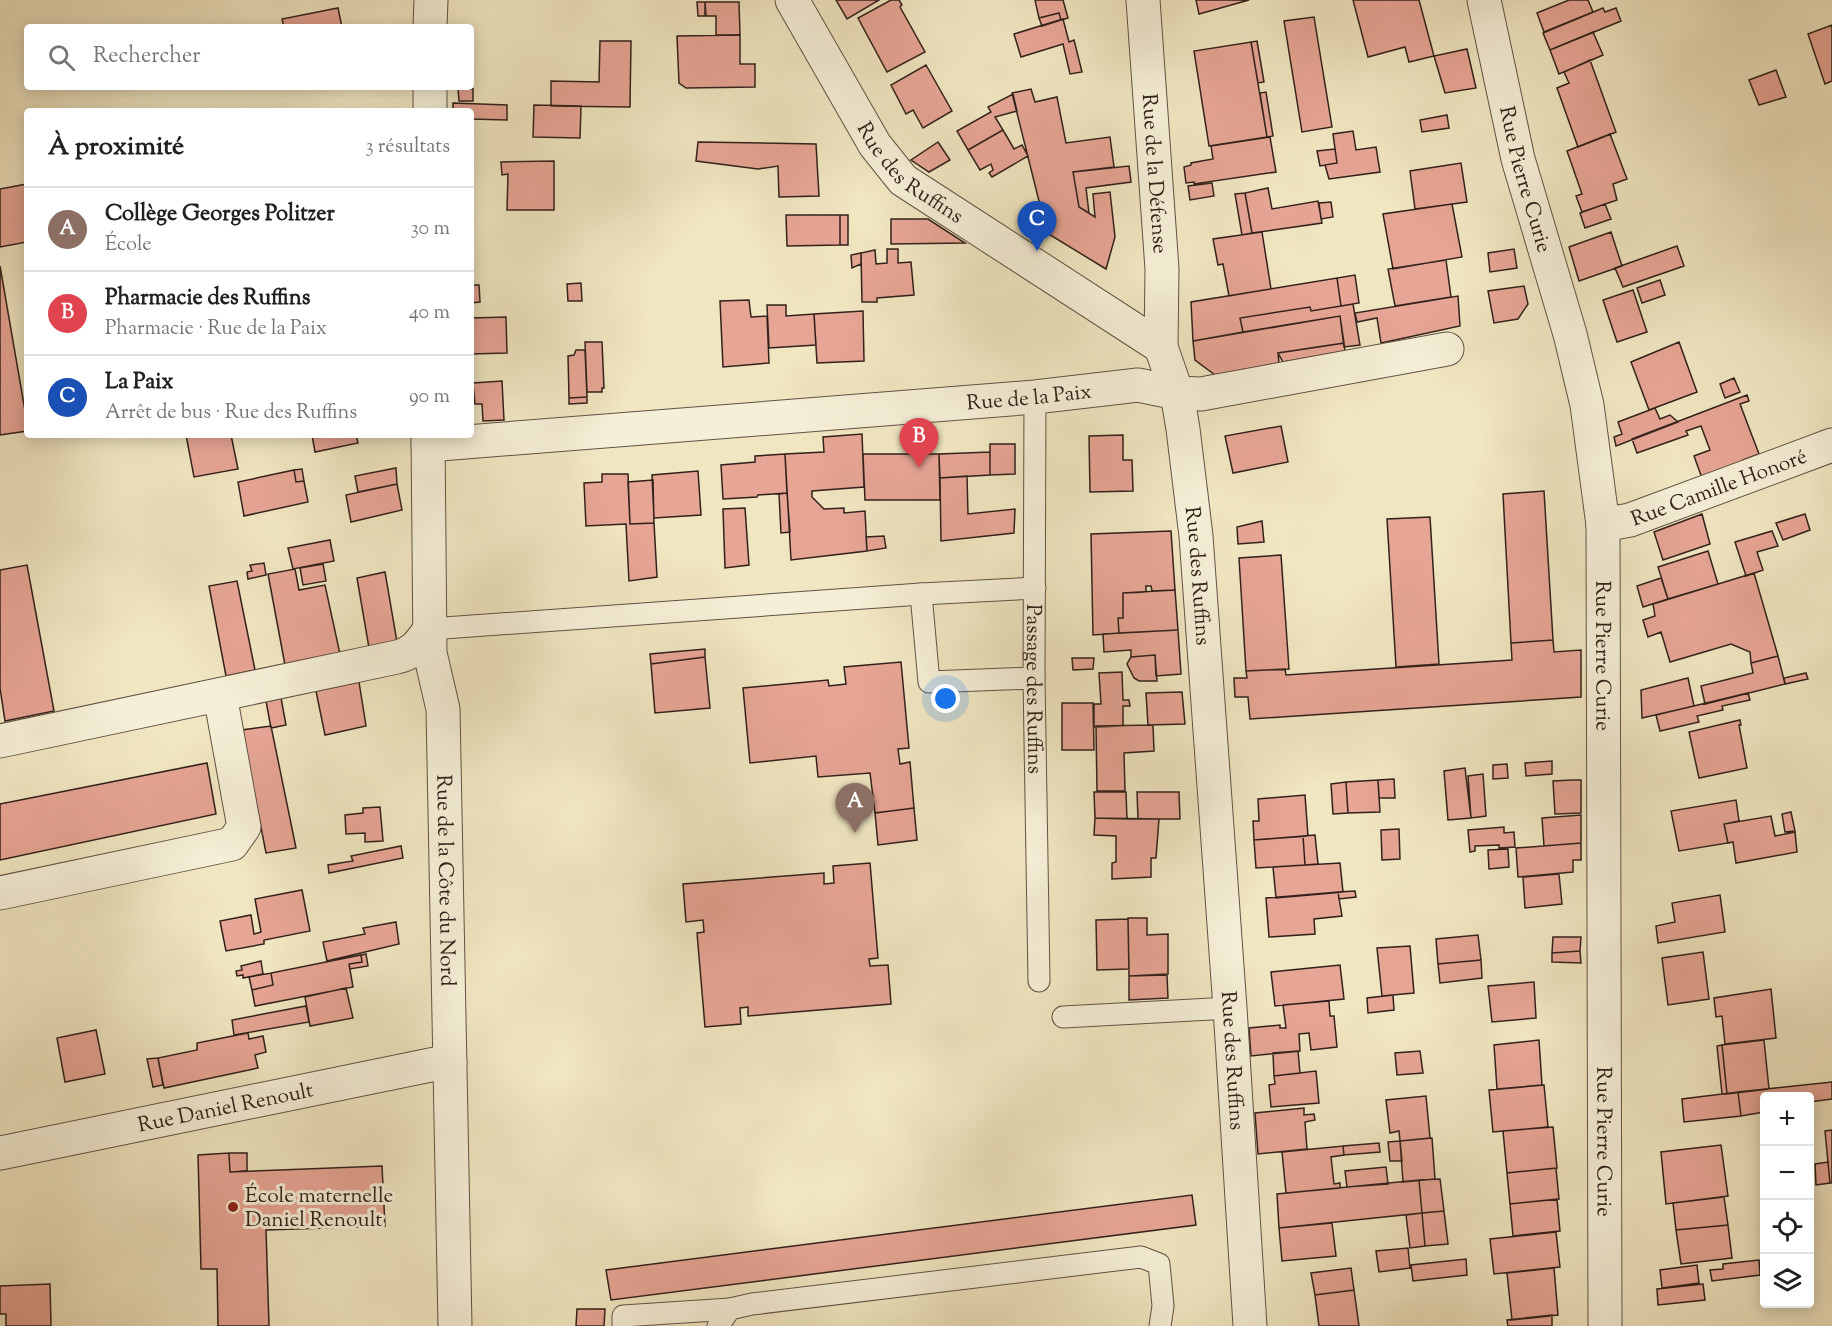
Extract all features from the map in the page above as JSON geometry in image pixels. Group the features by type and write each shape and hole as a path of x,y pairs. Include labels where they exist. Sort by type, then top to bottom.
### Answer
{"street":[{"path":"430,24 431,0"},
{"name":"Rue des Ruffins","path":"792,0 875,145 903,180 1161,347 1177,393 1184,429 1196,536 1250,1326"},
{"name":"Rue de la Défense","path":"1143,0 1162,269 1161,347"},
{"name":"Rue Pierre Curie","path":"1484,0 1518,159 1570,334 1587,405 1603,525 1605,1326"},
{"path":"430,90 430,108"},
{"name":"Rue de la Paix","path":"474,437 1035,397 1138,385 1177,393 1201,394 1447,349"},
{"name":"Rue de la Paix","path":"429,440 457,438"},
{"name":"Rue de la Côte du Nord","path":"429,440 430,653 443,709 455,1326"},
{"name":"Rue Camille Honoré","path":"1603,525 1630,520 1832,445"},
{"path":"0,741 409,654 418,646 430,628"},
{"path":"0,893 231,844 244,827 220,695"},
{"name":"Rue Daniel Renoult","path":"0,1153 450,1061"}],"lane":[{"name":"Passage des Ruffins","path":"1035,397 1034,678 1039,981"},
{"path":"430,628 1035,588"},
{"path":"921,594 929,682 1034,678"},
{"path":"1063,1017 1230,1008"},
{"path":"622,1326 623,1316 724,1318 752,1304 1141,1257 1159,1264 1163,1306 1160,1326"}],"building":[{"path":"836,0 879,0 847,19"},
{"path":"891,0 899,0 902,5 900,7 925,52 887,72 858,18"},
{"path":"1035,0 1063,0 1068,18 1061,20 1059,13 1039,18"},
{"path":"1196,0 1249,0 1199,14"},
{"path":"1353,0 1419,0 1434,56 1409,62 1405,47 1368,57"},
{"path":"1569,0 1588,0 1593,12 1544,32 1537,13"},
{"path":"697,2 705,2 706,16 698,16"},
{"path":"705,2 739,2 740,35 716,35 716,16 705,16"},
{"path":"338,8 341,24 283,24 282,19"},
{"path":"1603,8 1605,12 1616,8 1621,21 1550,50 1543,33"},
{"path":"1059,13 1061,20 1042,26 1039,18"},
{"path":"1314,17 1332,127 1302,132 1284,21"},
{"path":"1063,19 1069,42 1074,40 1082,72 1070,74 1063,44 1021,57 1014,34"},
{"path":"1832,25 1832,81 1825,84 1808,34"},
{"path":"1593,32 1603,55 1559,74 1550,50"},
{"path":"740,35 740,64 755,64 755,87 686,88 679,83 677,36"},
{"path":"600,41 631,41 630,107 551,106 551,81 599,82"},
{"path":"1257,41 1264,82 1258,83 1251,42"},
{"path":"1251,42 1267,137 1209,146 1194,51"},
{"path":"1467,49 1476,88 1445,93 1434,56"},
{"path":"1590,60 1616,132 1578,147 1557,88 1569,83 1564,72"},
{"path":"926,65 952,111 923,128 913,110 906,114 891,85"},
{"path":"1776,70 1786,97 1759,105 1749,80"},
{"path":"1031,89 1035,102 1057,97 1066,143 1110,137 1114,167 1073,172 1079,207 1095,217 1093,194 1110,192 1115,237 1106,269 1047,233 1012,93"},
{"path":"458,90 473,90 473,101 459,101"},
{"path":"1266,92 1273,136 1267,137 1260,93"},
{"path":"1013,94 1017,111 995,117 1003,130 968,150 957,131 991,112 988,107"},
{"path":"453,103 507,105 507,120 474,119 474,108 453,108"},
{"path":"534,105 581,106 580,138 533,137"},
{"path":"1447,115 1449,128 1422,132 1420,120"},
{"path":"1003,130 1014,149 1022,145 1028,156 992,177 989,173 993,170 991,164 980,170 968,150"},
{"path":"1353,131 1356,150 1376,147 1380,172 1329,179 1325,165 1337,163 1333,134"},
{"path":"1610,134 1627,179 1613,184 1617,200 1582,212 1576,196 1582,194 1567,151"},
{"path":"1270,137 1276,172 1194,184 1194,182 1186,183 1184,167 1191,163 1213,159 1211,146"},
{"path":"698,142 816,144 819,196 779,197 778,166 758,169 696,161"},
{"path":"938,142 950,160 929,172 911,160"},
{"path":"1335,149 1337,163 1320,166 1317,151"},
{"path":"554,161 554,210 507,210 508,174 502,175 501,162"},
{"path":"1461,163 1467,202 1415,209 1410,171"},
{"path":"1129,166 1131,182 1086,188 1089,213 1079,207 1073,172"},
{"path":"1212,183 1214,196 1190,200 1188,186"},
{"path":"24,185 24,243 0,247 0,189"},
{"path":"1268,188 1272,209 1318,201 1322,223 1252,233 1245,193"},
{"path":"1245,193 1252,233 1242,235 1235,194"},
{"path":"1331,202 1333,217 1321,219 1319,203"},
{"path":"1452,204 1462,257 1393,269 1383,214"},
{"path":"1605,204 1611,219 1585,228 1580,213"},
{"path":"786,215 840,215 840,245 787,246"},
{"path":"840,215 848,215 848,245 840,245"},
{"path":"891,219 928,219 965,243 891,244"},
{"path":"1262,232 1271,289 1229,296 1223,264 1218,265 1213,239"},
{"path":"1611,232 1622,266 1579,281 1569,247"},
{"path":"1677,246 1684,266 1623,287 1615,268"},
{"path":"887,249 898,249 898,263 911,262 914,295 877,298 877,302 862,302 861,253 875,250 876,264 887,263"},
{"path":"1514,249 1517,268 1490,272 1488,253"},
{"path":"861,253 861,264 852,268 851,255"},
{"path":"1446,260 1451,297 1395,306 1388,269"},
{"path":"0,266 24,405 24,431 0,435"},
{"path":"1355,275 1359,303 1341,306 1337,278"},
{"path":"1337,278 1341,306 1311,311 1310,307 1240,318 1243,332 1193,341 1191,302"},
{"path":"1660,280 1665,295 1642,303 1637,288"},
{"path":"581,283 582,301 568,301 567,284"},
{"path":"474,285 479,285 480,302 474,303"},
{"path":"1524,286 1528,304 1518,319 1494,323 1488,291"},
{"path":"1633,290 1647,332 1617,342 1603,300"},
{"path":"1458,296 1460,326 1381,343 1377,318 1357,322 1355,313"},
{"path":"749,300 751,317 767,316 769,363 723,367 720,301"},
{"path":"1353,304 1360,345 1344,347 1340,316 1243,332 1240,318 1310,307 1311,311"},
{"path":"767,305 786,305 786,316 814,314 816,345 769,348"},
{"path":"863,311 864,361 817,363 814,314"},
{"path":"1340,316 1344,343 1278,353 1279,363 1215,375 1195,360 1193,341"},
{"path":"506,317 507,353 474,354 474,318"},
{"path":"585,342 602,342 604,388 602,392 587,392"},
{"path":"1679,342 1697,392 1649,410 1631,362"},
{"path":"1344,343 1345,351 1283,362 1278,353"},
{"path":"576,350 585,350 587,397 569,398 568,356 574,355"},
{"path":"1734,378 1740,392 1725,398 1720,384"},
{"path":"502,381 504,420 483,421 482,404 475,404 474,383"},
{"path":"1747,395 1749,401 1740,404 1759,454 1743,460 1744,463 1702,478 1694,456 1710,450 1701,426 1686,431 1688,435 1637,453 1632,439"},
{"path":"587,397 587,403 569,404 569,398"},
{"path":"1655,408 1660,419 1670,415 1678,422 1616,446 1614,437 1622,434 1618,422"},
{"path":"1281,426 1288,462 1233,473 1225,436"},
{"path":"862,434 864,487 812,491 812,497 824,509 844,508 844,513 865,511 867,551 791,560 785,454 824,452 823,437"},
{"path":"1123,435 1123,460 1132,460 1133,491 1090,492 1089,436"},
{"path":"187,438 232,438 238,469 194,477"},
{"path":"313,438 357,438 358,443 315,452"},
{"path":"990,444 1015,444 1015,474 990,475"},
{"path":"990,452 990,475 940,478 939,454"},
{"path":"785,454 787,493 723,499 721,465 755,462 755,456"},
{"path":"863,454 939,454 940,500 865,500"},
{"path":"396,468 397,484 358,492 355,476"},
{"path":"302,469 304,481 296,482 294,470"},
{"path":"294,470 296,482 304,481 308,502 244,516 238,482"},
{"path":"698,471 701,515 654,518 652,475"},
{"path":"602,474 628,474 630,524 654,523 657,577 629,581 626,524 586,526 584,483 602,482"},
{"path":"967,476 968,514 1015,509 1014,533 941,541 940,478"},
{"path":"653,480 654,523 630,524 628,482"},
{"path":"397,484 402,510 351,522 346,495"},
{"path":"1544,491 1553,640 1511,643 1503,494"},
{"path":"787,493 790,532 781,533 779,494"},
{"path":"745,508 749,565 725,568 723,509"},
{"path":"1702,514 1710,544 1663,560 1654,532"},
{"path":"1805,514 1810,530 1783,540 1776,523"},
{"path":"1430,517 1439,664 1396,667 1387,519"},
{"path":"1262,521 1264,542 1238,544 1237,527"},
{"path":"1171,531 1175,590 1152,591 1151,586 1146,586 1146,592 1123,593 1123,618 1118,618 1119,633 1093,635 1091,534"},
{"path":"1772,531 1778,546 1757,552 1763,570 1746,576 1735,542"},
{"path":"884,536 886,548 867,551 866,537"},
{"path":"330,540 334,561 293,569 288,548"},
{"path":"1708,551 1718,584 1668,599 1658,567"},
{"path":"1281,555 1289,669 1246,671 1239,558"},
{"path":"264,563 266,575 248,579 247,572 252,571 250,565"},
{"path":"323,564 326,581 303,585 300,568"},
{"path":"27,565 54,711 5,721 0,688 0,570"},
{"path":"295,569 299,590 325,585 340,654 285,665 268,574"},
{"path":"385,572 397,642 369,648 357,578"},
{"path":"1754,573 1778,656 1751,663 1750,652 1731,644 1670,662 1661,632 1648,637 1643,620 1655,616 1653,604"},
{"path":"1661,578 1668,599 1643,607 1637,586"},
{"path":"237,581 255,670 226,676 209,586"},
{"path":"1175,590 1178,630 1119,633 1118,618 1123,618 1123,593"},
{"path":"1178,630 1181,674 1156,676 1155,655 1131,657 1131,650 1104,652 1103,634"},
{"path":"1553,640 1554,652 1581,650 1581,697 1250,719 1248,697 1235,697 1234,678 1247,678 1246,671 1285,669 1286,675 1512,660 1511,643"},
{"path":"705,649 705,657 651,664 650,654"},
{"path":"1155,655 1157,681 1139,681 1134,678 1127,664 1131,657"},
{"path":"1778,656 1785,684 1705,704 1701,686 1753,673 1751,663"},
{"path":"705,657 710,708 655,713 651,664"},
{"path":"1072,658 1094,658 1093,669 1073,670"},
{"path":"901,662 909,748 898,749 900,764 910,762 914,808 875,813 870,773 818,777 816,756 750,763 743,688 828,680 829,686 846,684 844,667"},
{"path":"1122,672 1123,700 1129,700 1130,706 1123,706 1123,726 1094,727 1094,704 1101,704 1099,673"},
{"path":"1806,673 1808,679 1785,684 1784,678"},
{"path":"1688,678 1694,706 1642,718 1641,690"},
{"path":"359,682 366,726 325,735 316,691"},
{"path":"1182,692 1185,724 1148,725 1146,693"},
{"path":"1748,693 1750,700 1722,706 1723,710 1697,716 1699,722 1660,731 1656,715"},
{"path":"281,698 286,725 271,728 266,701"},
{"path":"1062,703 1093,703 1094,750 1062,750"},
{"path":"1740,720 1747,768 1699,778 1689,732"},
{"path":"1153,725 1154,751 1124,753 1125,791 1097,791 1096,726"},
{"path":"271,726 296,848 266,853 242,730"},
{"path":"1552,761 1552,774 1526,776 1525,763"},
{"path":"207,763 216,814 0,860 0,804"},
{"path":"1507,764 1508,778 1493,779 1493,765"},
{"path":"1465,768 1471,818 1448,820 1444,771"},
{"path":"1483,774 1486,816 1471,818 1468,776"},
{"path":"1394,779 1395,798 1379,798 1378,780"},
{"path":"1378,780 1380,812 1348,813 1346,782"},
{"path":"1581,780 1581,813 1555,814 1553,781"},
{"path":"1346,782 1348,813 1333,814 1331,784"},
{"path":"1094,792 1126,792 1127,819 1095,818"},
{"path":"1137,792 1179,792 1180,819 1138,819"},
{"path":"1305,795 1308,836 1254,840 1253,821 1259,821 1258,799"},
{"path":"1736,800 1739,821 1724,824 1728,843 1679,851 1671,811"},
{"path":"380,807 383,841 365,842 365,833 346,834 345,815 363,813 363,808"},
{"path":"914,808 917,840 878,845 875,813"},
{"path":"1791,812 1795,831 1785,832 1782,814"},
{"path":"1581,815 1581,843 1544,846 1542,818"},
{"path":"1771,816 1775,836 1795,832 1797,852 1736,863 1733,842 1728,843 1724,824"},
{"path":"1095,818 1159,819 1156,858 1151,858 1151,877 1112,879 1112,863 1116,862 1116,836 1094,835"},
{"path":"1504,827 1504,833 1514,832 1515,847 1475,846 1475,851 1470,852 1468,830"},
{"path":"1399,829 1400,859 1382,860 1381,830"},
{"path":"1315,835 1318,864 1305,865 1303,836"},
{"path":"1303,836 1305,865 1256,868 1254,840"},
{"path":"1581,843 1581,860 1573,860 1573,872 1518,877 1516,848"},
{"path":"401,846 403,858 329,873 328,865 353,861 351,856"},
{"path":"1508,849 1509,867 1489,869 1488,850"},
{"path":"870,863 878,958 869,959 870,966 888,965 891,1004 748,1016 748,1007 740,1008 741,1024 705,1027 697,933 704,932 703,920 686,922 683,884 824,873 824,884 834,883 833,866"},
{"path":"1340,863 1343,892 1276,898 1273,867"},
{"path":"1559,874 1562,904 1525,908 1523,877"},
{"path":"302,890 310,931 264,940 264,944 226,951 220,921 251,915 254,934 261,932 255,899"},
{"path":"1355,891 1356,897 1339,899 1338,892"},
{"path":"1338,892 1342,916 1314,919 1315,934 1269,937 1266,898"},
{"path":"1720,895 1725,932 1658,943 1656,926 1675,922 1672,903"},
{"path":"1128,918 1147,918 1147,935 1168,934 1168,974 1129,976"},
{"path":"1128,919 1129,969 1097,970 1096,920"},
{"path":"396,922 399,944 327,961 323,942 365,934 363,928"},
{"path":"1478,935 1481,960 1438,964 1436,939"},
{"path":"1553,937 1581,937 1580,951 1552,953"},
{"path":"1410,946 1414,993 1382,996 1377,948"},
{"path":"1580,951 1581,963 1552,962 1552,953"},
{"path":"1703,952 1709,999 1668,1005 1662,958"},
{"path":"366,954 368,966 350,969 349,964 362,962 361,955"},
{"path":"361,955 362,962 349,964 353,987 255,1006 252,990 273,985 271,973"},
{"path":"1481,960 1482,978 1440,983 1438,964"},
{"path":"261,961 263,974 243,978 243,975 237,976 236,971 242,970 241,966"},
{"path":"1340,965 1344,999 1275,1006 1271,972"},
{"path":"271,973 273,985 252,990 249,977"},
{"path":"1167,975 1168,998 1129,1000 1129,976"},
{"path":"1534,982 1536,1018 1492,1022 1488,986"},
{"path":"346,988 353,1018 310,1026 305,997"},
{"path":"1771,989 1776,1038 1725,1044 1722,1016 1716,1017 1714,998"},
{"path":"1393,995 1394,1010 1368,1013 1367,998"},
{"path":"1329,1001 1330,1016 1334,1016 1337,1047 1311,1050 1309,1033 1299,1034 1300,1051 1251,1056 1249,1028 1280,1025 1280,1028 1286,1028 1283,1005"},
{"path":"306,1006 309,1022 234,1035 232,1020"},
{"path":"96,1030 105,1074 65,1082 57,1038"},
{"path":"248,1033 249,1039 263,1036 266,1052 255,1055 258,1068 164,1088 158,1058 197,1050 197,1043"},
{"path":"1539,1040 1542,1085 1497,1089 1494,1045"},
{"path":"1764,1040 1769,1089 1727,1094 1722,1045"},
{"path":"1722,1045 1727,1094 1722,1094 1717,1046"},
{"path":"1298,1051 1300,1073 1274,1076 1273,1053"},
{"path":"1420,1051 1423,1073 1397,1075 1395,1053"},
{"path":"158,1058 163,1085 153,1087 147,1059"},
{"path":"1316,1071 1319,1103 1271,1107 1269,1085 1275,1084 1274,1076"},
{"path":"1832,1082 1832,1099 1814,1101 1814,1092 1760,1092 1760,1113 1741,1116 1738,1092"},
{"path":"1544,1085 1548,1127 1493,1132 1489,1090"},
{"path":"1738,1092 1741,1116 1684,1122 1682,1099"},
{"path":"1426,1096 1430,1138 1400,1141 1399,1131 1390,1133 1386,1100"},
{"path":"1304,1108 1304,1115 1314,1114 1315,1120 1305,1122 1307,1149 1258,1154 1255,1113"},
{"path":"1553,1127 1557,1168 1507,1173 1503,1131"},
{"path":"1832,1130 1832,1183 1830,1183 1825,1131"},
{"path":"1432,1138 1435,1179 1403,1182 1400,1141"},
{"path":"1400,1141 1402,1161 1390,1161 1388,1142"},
{"path":"1379,1143 1380,1152 1344,1155 1343,1146"},
{"path":"1721,1145 1728,1196 1666,1204 1661,1152"},
{"path":"1343,1146 1344,1155 1331,1157 1334,1184 1340,1183 1340,1188 1286,1193 1282,1152"},
{"path":"229,1153 247,1153 247,1171 230,1172"},
{"path":"229,1153 230,1172 382,1166 385,1226 266,1230 269,1326 218,1326 217,1269 201,1269 198,1155"},
{"path":"1828,1162 1830,1183 1816,1185 1815,1164"},
{"path":"1386,1167 1388,1184 1347,1187 1345,1171"},
{"path":"1556,1168 1559,1199 1510,1204 1507,1173"},
{"path":"1440,1179 1444,1211 1422,1213 1419,1180"},
{"path":"1419,1180 1422,1213 1279,1228 1277,1194"},
{"path":"1192,1195 1196,1225 611,1300 606,1270 614,1269"},
{"path":"1724,1197 1728,1225 1676,1230 1673,1203"},
{"path":"1557,1199 1560,1231 1513,1236 1510,1204"},
{"path":"1444,1211 1448,1244 1425,1246 1422,1213"},
{"path":"1422,1213 1425,1246 1410,1248 1406,1215"},
{"path":"1332,1223 1336,1256 1282,1261 1279,1228"},
{"path":"1728,1225 1732,1258 1681,1264 1676,1230"},
{"path":"1556,1232 1560,1267 1494,1274 1490,1239"},
{"path":"1408,1248 1410,1268 1379,1272 1376,1251"},
{"path":"1466,1259 1467,1275 1413,1281 1411,1265"},
{"path":"1759,1260 1760,1275 1712,1281 1710,1270 1723,1269 1723,1264"},
{"path":"1697,1265 1699,1283 1662,1288 1660,1270"},
{"path":"1351,1268 1354,1290 1315,1295 1311,1273"},
{"path":"1554,1268 1558,1315 1512,1320 1507,1273"},
{"path":"50,1284 51,1326 6,1326 6,1314 0,1314 0,1286"},
{"path":"1703,1284 1705,1300 1658,1305 1657,1289"},
{"path":"1354,1290 1359,1326 1319,1326 1315,1295"},
{"path":"577,1309 605,1309 604,1326 576,1326"},
{"path":"1552,1315 1552,1326 1508,1326 1507,1320"}],"place":[{"name":"La Paix","path":"1037,251"},
{"name":"Pharmacie des Ruffins","path":"919,468"},
{"name":"Collège Georges Politzer","path":"855,833"},
{"name":"École maternelle Daniel Renoult","path":"233,1207"}]}
